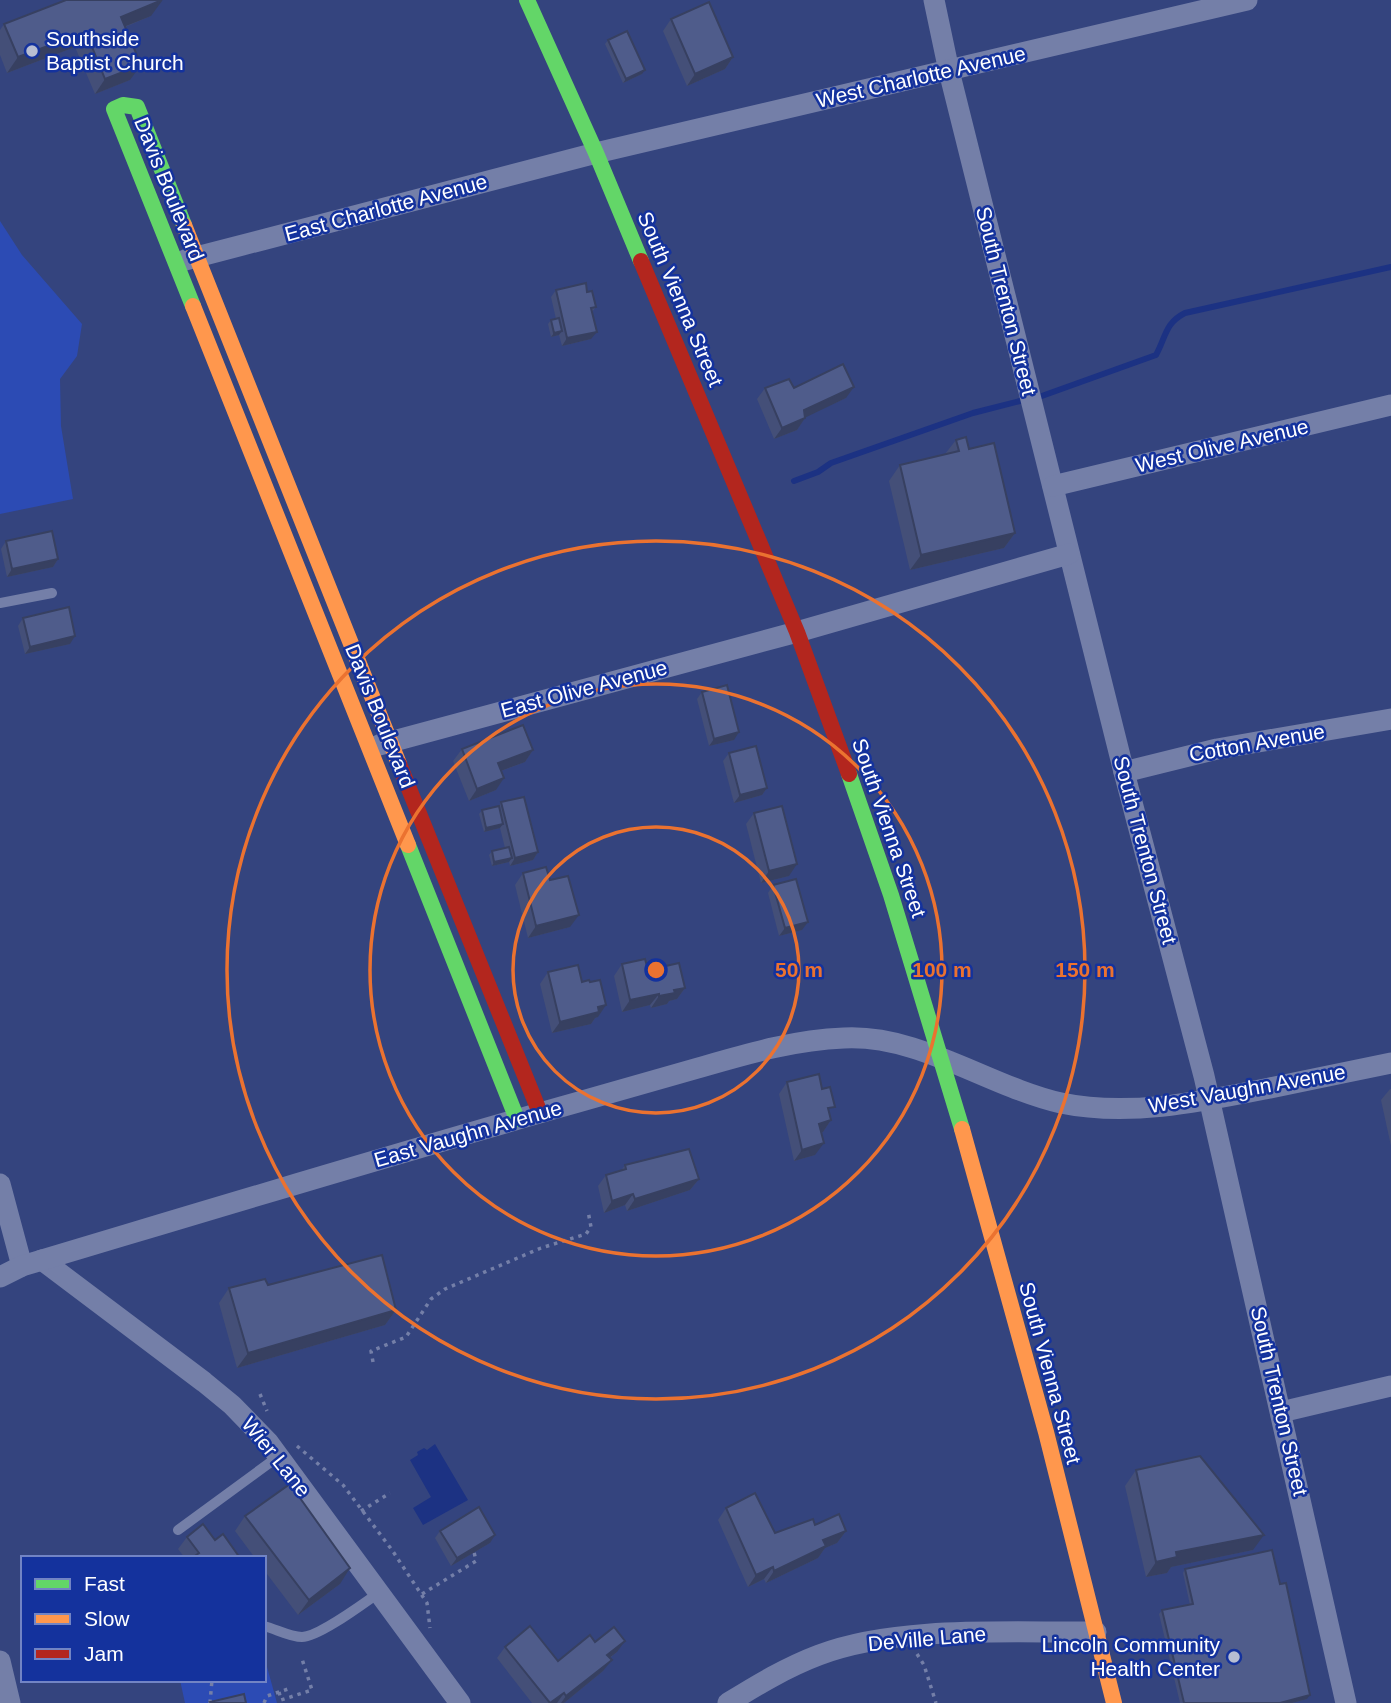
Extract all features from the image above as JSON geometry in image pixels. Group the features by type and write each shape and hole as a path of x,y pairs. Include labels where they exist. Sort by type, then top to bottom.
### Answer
{"main road":[{"name":"South Vienna Street","path":"527,0 596,153 797,632 889,889 943,1058 1019,1336 1114,1703"},
{"name":"Davis Boulevard","path":"187,260 114,110 123,105 137,107 187,260 380,744 517,1119"},
{"name":"Davis Boulevard","path":"380,744 540,1113"}],"street":[{"name":"South Trenton Street","path":"934,0 949,71 1069,554 1209,1100 1346,1703"},
{"name":"West Charlotte Avenue","path":"596,153 1247,0"},
{"name":"East Charlotte Avenue","path":"187,260 596,153"},
{"name":"West Olive Avenue","path":"1053,486 1391,405"},
{"path":"797,632 1069,554"},
{"name":"East Olive Avenue","path":"380,744 797,632"},
{"name":"Cotton Avenue","path":"1124,772 1217,749 1391,719"},
{"name":"East Vaughn Avenue","path":"0,1277 32,1263 517,1119 793,1042 848,1037 882,1041 943,1058"},
{"name":"West Vaughn Avenue","path":"943,1058 1007,1085 1060,1103 1141,1108 1209,1100 1391,1063"},
{"path":"0,1184 32,1263"},
{"name":"Wier Lane","path":"32,1263 232,1405 268,1441 287,1450 380,1592 460,1703"},
{"path":"1281,1412 1391,1386"},
{"name":"DeVille Lane","path":"728,1703 761,1683 819,1655 863,1642 922,1634 1096,1632"},
{"path":"0,1661 10,1703"}],"lane":[{"path":"0,603 52,593"},
{"path":"178,1530 287,1450"},
{"path":"266,1627 299,1637 308,1636 322,1630 380,1592"}],"path":[{"path":"373,1362 371,1351 406,1337 437,1293 541,1248 586,1234 591,1227 588,1211"},
{"path":"260,1394 270,1416"},
{"path":"287,1450 343,1485 422,1594 429,1610 430,1636"},
{"path":"361,1511 390,1493"},
{"path":"422,1594 476,1561 474,1552"},
{"path":"913,1652 922,1660 936,1703"},
{"path":"279,1692 281,1700 312,1690 302,1659"},
{"path":"210,1703 212,1682"},
{"path":"264,1703 267,1696 288,1689"}],"shaded area":[{"path":"0,221 22,255 82,324 77,356 60,379 61,426 73,499 0,514"},
{"path":"435,1444 468,1500 423,1525 413,1508 431,1497 410,1460 418,1455 417,1452 424,1448 427,1450"},
{"path":"266,1663 277,1703 185,1703 180,1682 266,1682"}],"building":[{"name":"Southside Baptist Church","path":"66,0 162,0 121,17 141,65 105,79 86,32 18,57 4,24"},
{"path":"709,2 733,57 695,74 671,19"},
{"path":"627,31 645,70 626,79 608,40"},
{"path":"586,283 587,292 592,291 596,307 591,308 597,332 567,338 556,290"},
{"path":"559,318 562,331 554,333 551,320"},
{"path":"843,364 854,387 804,410 805,418 782,428 765,388 789,379 794,388"},
{"path":"966,437 969,449 994,443 1015,533 921,555 900,465 959,451 956,440"},
{"path":"52,531 58,559 12,569 6,541"},
{"path":"69,607 75,636 30,647 23,618"},
{"path":"727,685 739,732 714,739 702,692"},
{"path":"523,725 533,750 498,763 504,778 477,789 462,749"},
{"path":"756,746 767,788 740,795 729,753"},
{"path":"524,797 538,852 515,858 501,802"},
{"path":"499,806 503,824 486,828 482,810"},
{"path":"782,806 797,864 769,871 754,813"},
{"path":"509,847 512,858 494,862 492,851"},
{"path":"546,867 550,880 568,876 579,915 536,926 523,873"},
{"path":"796,879 808,922 785,928 773,885"},
{"path":"645,959 648,970 679,963 685,988 674,990 675,993 630,1000 622,964"},
{"path":"578,965 582,982 600,980 606,1005 598,1007 599,1012 560,1022 548,972"},
{"path":"819,1074 822,1089 830,1087 835,1107 828,1108 831,1120 819,1124 824,1143 802,1150 787,1082"},
{"path":"689,1149 699,1179 635,1199 633,1194 612,1201 606,1175 626,1169 625,1165"},
{"path":"382,1255 396,1310 248,1353 229,1288 265,1279 268,1285"},
{"path":"1200,1456 1264,1535 1176,1552 1177,1557 1156,1562 1136,1470"},
{"path":"290,1484 350,1568 309,1600 245,1516"},
{"path":"755,1493 775,1533 813,1519 815,1525 839,1514 846,1531 823,1540 826,1546 774,1571 773,1567 756,1575 726,1508"},
{"path":"479,1507 495,1535 457,1558 440,1531"},
{"path":"203,1524 215,1540 223,1534 239,1556 195,1556 199,1553 187,1537"},
{"name":"Lincoln Community Health Center","path":"1272,1550 1280,1584 1286,1583 1310,1695 1280,1703 1184,1703 1162,1610 1193,1604 1185,1569"},
{"path":"530,1626 558,1661 590,1635 595,1642 614,1627 625,1641 607,1655 612,1660 566,1696 564,1693 550,1703 505,1647"},
{"path":"244,1694 246,1703 210,1702"}],"waterway":[{"path":"1039,397 1156,355 1173,321 1185,313 1391,267"},
{"path":"794,481 818,472 831,463 973,413 1020,401"}],"traffic: fast":[{"path":"527,0 641,261"},
{"path":"184,225 137,107 123,105 114,109 193,306"},
{"path":"849,774 891,895 962,1129"},
{"path":"408,845 517,1119"}],"traffic: slow":[{"path":"184,225 399,764"},
{"path":"193,306 408,845"},
{"path":"962,1129 1046,1432 1114,1703"}],"traffic: jam":[{"path":"641,261 797,632 849,774"},
{"path":"399,764 540,1113"}],"place":[{"name":"Southside Baptist Church","path":"32,51"},
{"name":"Lincoln Community Health Center","path":"1234,1657"}]}
